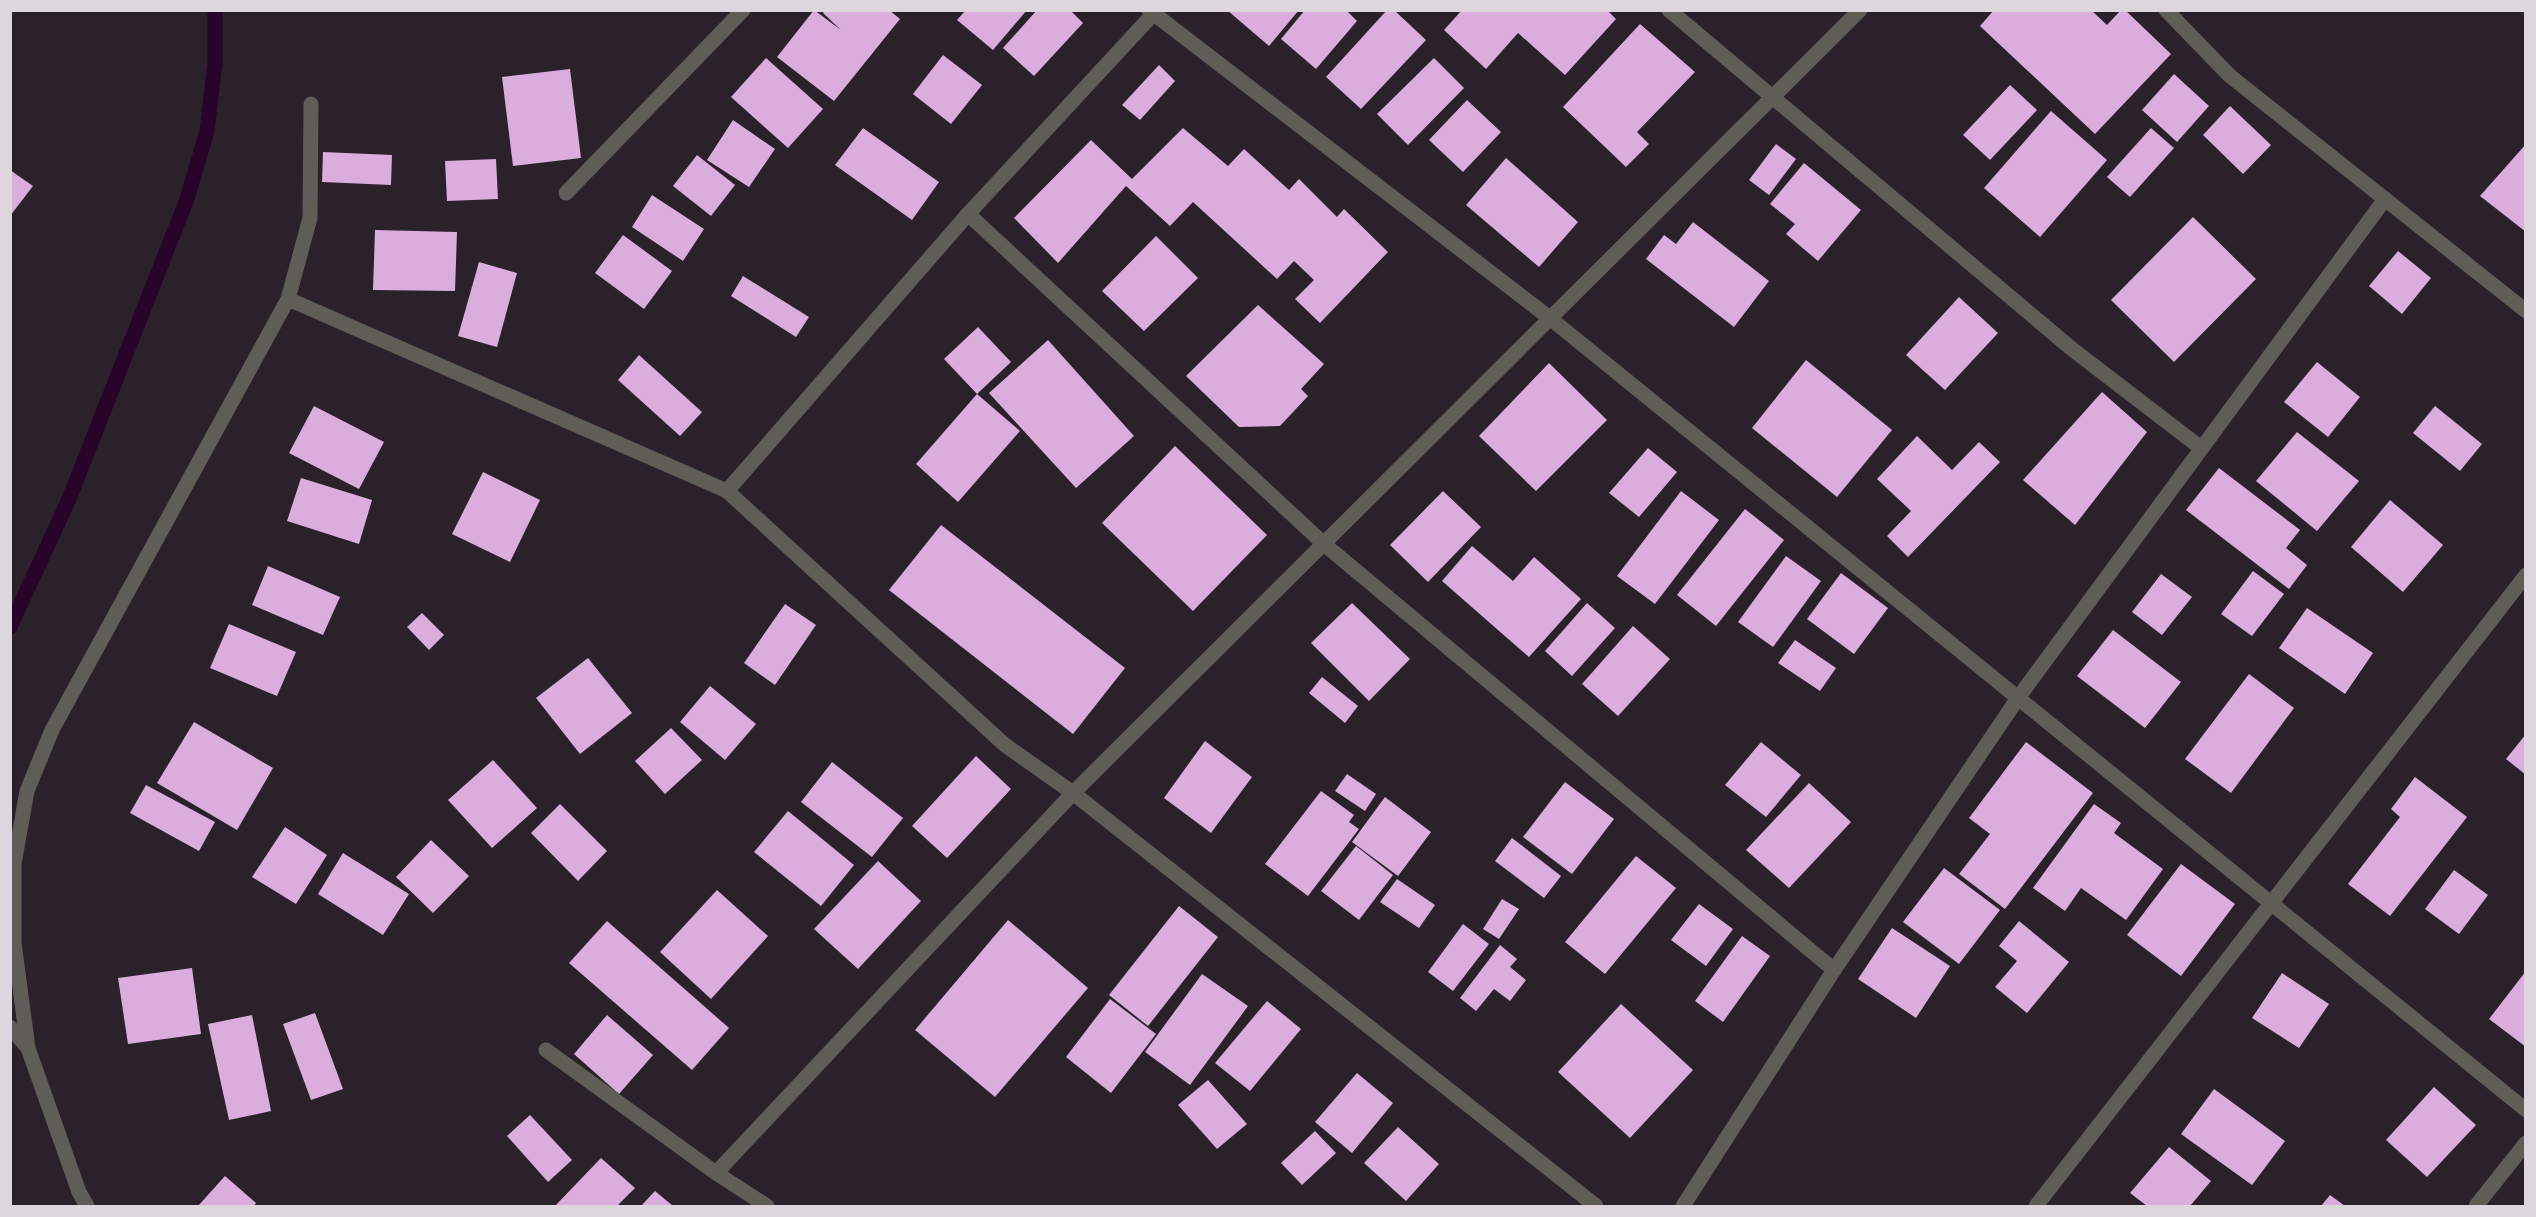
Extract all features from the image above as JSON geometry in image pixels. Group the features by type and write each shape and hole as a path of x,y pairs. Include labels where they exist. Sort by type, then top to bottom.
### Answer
{"street":[{"path":"567,193 743,10"},
{"path":"1669,10 2072,349 2201,448"},
{"path":"716,1173 1073,793 1860,10"},
{"path":"2166,10 2230,76 2526,311"},
{"path":"727,491 968,213 1153,12 1551,319 2526,1110"},
{"path":"87,1206 79,1192 28,1048 14,943 14,864 27,791 52,730 288,299 310,218 311,104"},
{"path":"1683,1206 1834,970 2018,698 2385,199"},
{"path":"968,213 1324,544 1834,970"},
{"path":"288,299 727,491 1005,745 1073,793 1596,1206"},
{"path":"2036,1206 2526,574"},
{"path":"10,1027 28,1048"},
{"path":"546,1050 716,1173 766,1206"},
{"path":"2476,1206 2526,1143"}],"building":[{"path":"814,10 841,30 823,13 825,10 889,10 900,19 834,101 777,57"},
{"path":"966,10 1027,10 993,50 957,20"},
{"path":"1037,10 1070,10 1083,23 1034,76 1003,48"},
{"path":"1227,10 1299,10 1269,46"},
{"path":"1305,10 1346,10 1357,21 1316,69 1281,39"},
{"path":"1387,10 1394,10 1426,40 1361,109 1326,77"},
{"path":"1462,10 1607,10 1616,19 1565,75 1518,33 1486,69 1444,30"},
{"path":"1994,10 2091,10 2107,25 2121,10 2125,10 2171,54 2095,134 1980,26"},
{"path":"1640,24 1695,72 1637,132 1649,144 1626,167 1563,107"},
{"path":"943,55 982,85 951,124 913,94"},
{"path":"766,58 823,109 788,148 731,97"},
{"path":"1434,58 1464,88 1408,145 1377,114"},
{"path":"1159,65 1175,81 1140,120 1122,105"},
{"path":"570,69 581,158 513,166 502,77"},
{"path":"2174,74 2209,106 2177,142 2142,110"},
{"path":"2010,85 2037,110 1990,160 1963,135"},
{"path":"1467,100 1501,132 1463,172 1429,140"},
{"path":"2230,106 2271,145 2243,174 2203,135"},
{"path":"2051,111 2107,160 2040,237 1984,188"},
{"path":"733,120 775,149 749,187 707,160"},
{"path":"863,128 939,182 912,220 835,165"},
{"path":"1183,128 1228,166 1244,149 1289,190 1299,179 1337,217 1344,209 1388,252 1320,323 1295,299 1314,280 1294,261 1277,279 1193,202 1170,226 1126,186 1058,263 1014,218 1091,140 1132,179"},
{"path":"2151,128 2174,148 2130,197 2107,177"},
{"path":"1776,144 1796,159 1769,195 1749,180"},
{"path":"2526,144 2526,232 2480,196"},
{"path":"323,152 392,155 391,185 322,182"},
{"path":"697,155 735,185 711,216 673,186"},
{"path":"1506,158 1578,222 1539,267 1466,205"},
{"path":"496,159 498,199 447,201 445,161"},
{"path":"1804,163 1861,210 1818,261 1786,234 1795,224 1770,204"},
{"path":"10,170 33,186 10,216"},
{"path":"652,195 704,229 683,261 632,227"},
{"path":"2193,217 2256,279 2174,362 2111,300"},
{"path":"1693,222 1769,281 1734,327 1646,259 1664,235 1676,244"},
{"path":"375,230 457,232 455,291 373,290"},
{"path":"623,235 672,271 644,309 595,273"},
{"path":"1156,236 1198,278 1144,331 1102,291"},
{"path":"2398,251 2431,278 2402,314 2369,286"},
{"path":"479,262 517,273 497,347 458,336"},
{"path":"743,276 809,317 796,337 731,296"},
{"path":"1959,297 1998,333 1945,390 1906,355"},
{"path":"1258,305 1324,364 1301,389 1308,396 1280,426 1239,427 1186,376"},
{"path":"978,327 1011,362 977,394 944,359"},
{"path":"1048,340 1134,436 1076,488 989,393"},
{"path":"639,355 702,412 680,436 618,380"},
{"path":"1806,360 1892,430 1837,497 1752,428"},
{"path":"2317,362 2360,397 2328,437 2284,402"},
{"path":"1549,363 1607,420 1536,491 1479,436"},
{"path":"2102,392 2147,432 2075,525 2023,480"},
{"path":"977,394 1020,431 958,502 916,464"},
{"path":"314,406 384,442 359,489 289,453"},
{"path":"2435,406 2482,444 2460,471 2413,433"},
{"path":"2297,432 2359,481 2317,531 2256,481"},
{"path":"1917,436 1952,470 1979,442 2000,462 1908,557 1887,536 1911,511 1877,479"},
{"path":"1175,446 1267,535 1193,611 1102,523"},
{"path":"1648,448 1677,472 1639,517 1609,493"},
{"path":"2219,468 2300,530 2286,548 2307,565 2289,589 2186,510"},
{"path":"483,472 540,500 510,562 452,534"},
{"path":"301,478 372,500 359,544 287,521"},
{"path":"1443,491 1481,527 1428,582 1390,545"},
{"path":"1681,491 1719,520 1655,604 1617,576"},
{"path":"2390,500 2443,545 2403,592 2351,547"},
{"path":"1745,509 1784,540 1716,626 1677,595"},
{"path":"941,525 1125,668 1073,734 889,590"},
{"path":"1472,546 1513,581 1534,557 1581,599 1529,657 1442,581"},
{"path":"1786,556 1821,581 1773,647 1738,622"},
{"path":"268,566 340,597 323,635 252,605"},
{"path":"2253,571 2284,594 2252,636 2221,614"},
{"path":"1841,573 1888,608 1854,654 1807,619"},
{"path":"2161,574 2192,597 2162,635 2132,612"},
{"path":"1352,603 1410,659 1369,701 1311,643"},
{"path":"1587,603 1615,628 1572,676 1545,651"},
{"path":"785,604 816,625 775,685 744,663"},
{"path":"2307,608 2373,653 2345,694 2279,648"},
{"path":"422,613 444,635 429,650 407,627"},
{"path":"229,624 296,652 277,696 210,668"},
{"path":"1633,626 1670,659 1618,716 1582,684"},
{"path":"2113,630 2181,682 2145,728 2077,676"},
{"path":"1795,640 1836,668 1820,691 1778,663"},
{"path":"588,658 632,713 580,754 536,698"},
{"path":"2249,674 2294,708 2231,793 2185,759"},
{"path":"1322,677 1358,706 1345,723 1309,693"},
{"path":"710,686 756,724 725,760 680,722"},
{"path":"194,722 273,768 237,830 157,783"},
{"path":"671,728 702,760 665,794 635,761"},
{"path":"2526,734 2526,775 2506,759"},
{"path":"1205,741 1252,777 1211,833 1164,798"},
{"path":"1761,742 1801,775 1766,817 1725,785"},
{"path":"2026,742 2093,793 2005,909 1959,874 1990,834 1969,818"},
{"path":"976,756 1011,789 947,858 912,826"},
{"path":"493,760 537,808 492,848 448,800"},
{"path":"832,762 903,818 872,857 801,802"},
{"path":"1347,774 1376,794 1365,811 1335,791"},
{"path":"2415,777 2467,817 2390,916 2348,884 2400,817 2391,809"},
{"path":"1565,782 1614,819 1572,874 1523,837"},
{"path":"1809,783 1851,822 1789,888 1746,850"},
{"path":"146,785 215,822 199,851 130,813"},
{"path":"1321,791 1354,815 1349,822 1359,829 1308,896 1265,864"},
{"path":"1385,797 1431,832 1398,876 1352,842"},
{"path":"560,804 607,851 578,881 531,833"},
{"path":"2094,804 2121,823 2114,833 2163,869 2126,920 2081,888 2065,911 2033,888"},
{"path":"788,811 854,865 821,906 754,852"},
{"path":"285,827 327,855 296,904 252,877"},
{"path":"1512,838 1561,876 1544,898 1495,861"},
{"path":"431,840 469,876 433,913 396,877"},
{"path":"1356,846 1393,875 1359,920 1321,891"},
{"path":"343,853 409,894 383,935 318,894"},
{"path":"1636,856 1676,888 1605,974 1565,942"},
{"path":"878,861 921,901 858,969 814,929"},
{"path":"2181,864 2235,904 2181,976 2127,935"},
{"path":"1944,868 2000,910 1959,964 1903,922"},
{"path":"2454,870 2488,895 2459,934 2425,909"},
{"path":"1397,879 1435,905 1419,928 1380,902"},
{"path":"717,890 768,936 711,999 660,952"},
{"path":"1502,899 1519,909 1499,939 1483,929"},
{"path":"1699,904 1733,929 1706,966 1671,940"},
{"path":"1179,906 1218,937 1148,1026 1109,995"},
{"path":"1008,920 1088,988 995,1097 915,1030"},
{"path":"607,921 729,1028 692,1070 569,963"},
{"path":"2019,921 2069,962 2027,1013 1995,987 2017,961 1999,946"},
{"path":"1463,924 1489,944 1453,991 1428,972"},
{"path":"1892,928 1950,966 1916,1018 1858,979"},
{"path":"1742,936 1770,956 1723,1022 1695,1001"},
{"path":"1500,945 1517,959 1510,967 1526,980 1510,1001 1494,989 1476,1011 1460,998"},
{"path":"192,968 201,1034 128,1044 118,978"},
{"path":"2526,971 2526,1047 2489,1019"},
{"path":"2282,973 2329,1004 2299,1048 2252,1018"},
{"path":"1202,974 1248,1006 1190,1085 1145,1052"},
{"path":"1110,999 1156,1034 1111,1093 1066,1057"},
{"path":"1267,1001 1301,1029 1250,1091 1215,1063"},
{"path":"1621,1004 1693,1070 1630,1138 1558,1072"},
{"path":"315,1013 343,1089 311,1100 283,1024"},
{"path":"252,1015 271,1111 229,1120 208,1024"},
{"path":"607,1015 653,1055 619,1094 574,1054"},
{"path":"1357,1073 1393,1103 1352,1153 1315,1122"},
{"path":"1208,1080 1247,1124 1217,1149 1178,1105"},
{"path":"2434,1087 2476,1125 2427,1177 2386,1140"},
{"path":"2214,1089 2285,1141 2252,1185 2181,1134"},
{"path":"530,1115 572,1160 548,1182 507,1136"},
{"path":"1398,1127 1439,1164 1406,1201 1364,1163"},
{"path":"1315,1131 1336,1153 1302,1185 1281,1163"},
{"path":"2169,1147 2211,1181 2190,1206 2147,1206 2130,1193"},
{"path":"601,1158 635,1188 617,1206 555,1206"},
{"path":"225,1176 256,1203 254,1206 198,1206"},
{"path":"655,1191 673,1206 641,1206"},
{"path":"2330,1195 2345,1206 2321,1206"}],"waterway":[{"path":"10,627 69,499 187,199 207,131 215,63 215,10"}]}
